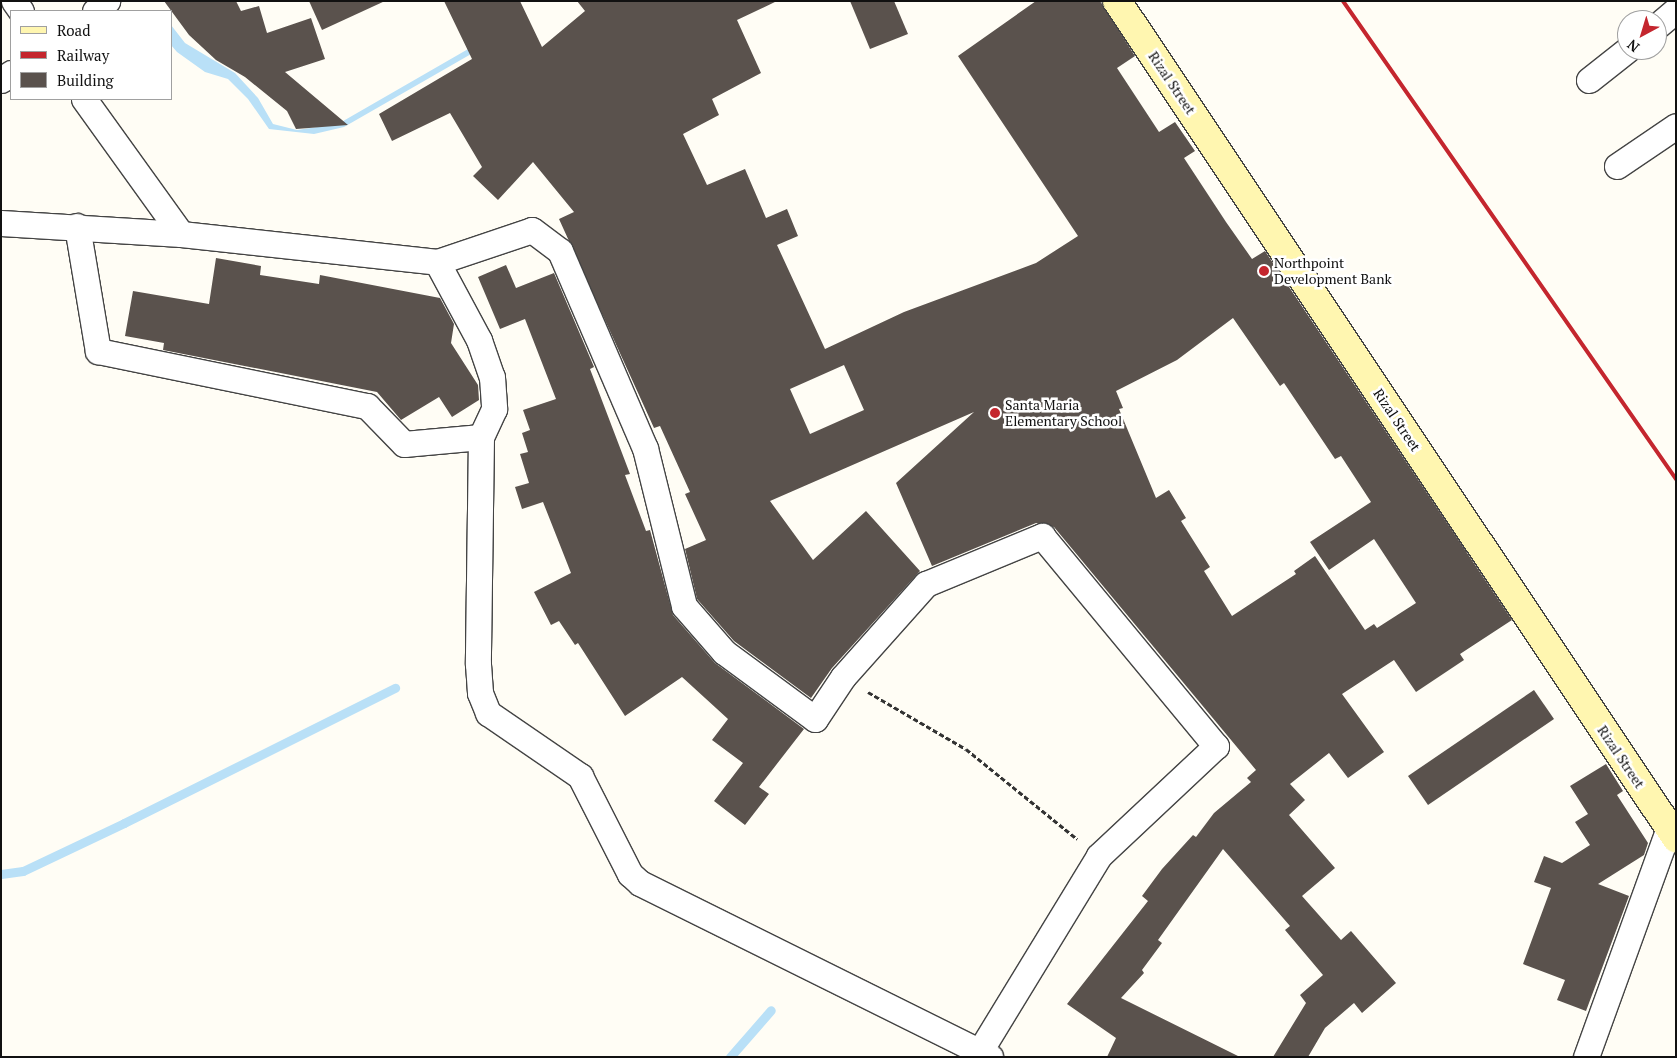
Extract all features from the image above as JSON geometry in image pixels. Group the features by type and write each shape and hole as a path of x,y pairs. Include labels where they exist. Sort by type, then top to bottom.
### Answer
{"street":[{"path":"96,10 107,1"},
{"name":"Rizal Street","path":"1117,1 1672,833"},
{"path":"1590,80 1617,58"},
{"path":"85,100 181,234"},
{"path":"1616,166 1676,126"},
{"path":"1,223 77,226 181,234 437,262 532,230 560,251 645,448 684,606 724,652 815,719 843,677 926,584 1042,536 1216,746 1099,856 985,1054 640,882 630,874 580,776 488,713 480,693 478,664 482,437 494,409 492,377 479,340 437,262"},
{"path":"77,226 98,352 367,406 404,444 482,437"},
{"path":"1586,1057 1672,833"}],"path":[{"path":"843,677 966,749 1099,856"}],"water":[{"path":"172,26 185,43 235,73 258,98 273,124 297,130 338,124 489,37 492,42 344,127 314,134 269,129 248,99 228,79 205,72 177,52 172,46"}],"building":[{"path":"164,1 236,1 241,11 259,6 267,33 311,18 325,59 285,72 348,125 296,129 287,111 245,77 216,60 189,35"},
{"path":"309,1 385,1 322,30"},
{"path":"444,1 520,1 542,47 585,11 577,1 777,1 737,20 761,73 712,99 719,115 683,134 707,185 745,169 766,218 787,209 798,236 777,245 825,349 904,312 1036,263 1078,236 958,56 1036,1 1100,1 1135,56 1117,68 1159,132 1175,122 1195,151 1184,158 1226,222 1252,259 1265,251 1512,620 1460,654 1464,660 1416,692 1394,660 1342,694 1384,752 1348,778 1329,753 1290,784 1305,800 1289,815 1335,868 1302,896 1341,940 1351,931 1396,983 1362,1013 1354,1003 1325,1028 1308,1057 1273,1057 1306,1003 1300,995 1323,975 1285,930 1290,926 1223,849 1158,940 1162,943 1142,970 1144,973 1121,998 1240,1057 1107,1057 1116,1038 1067,1004 1148,901 1142,896 1162,869 1193,835 1196,837 1214,813 1251,782 1247,778 1256,770 1054,527 1036,523 932,566 896,483 974,412 770,501 813,560 866,511 920,571 832,668 811,698 734,641 697,599 685,549 706,540 685,494 690,492 660,426 654,428 559,219 574,212 533,162 498,200 473,176 482,167 450,113 392,141 379,114 472,59","holes":["1233,318 1280,386 1284,383 1335,459 1341,456 1371,502 1310,542 1329,570 1374,539 1416,603 1377,628 1374,624 1365,630 1315,556 1294,571 1296,574 1232,616 1204,571 1210,567 1181,521 1186,518 1169,490 1156,498 1119,409 1123,408 1116,391 1177,360","844,365 864,410 810,434 790,389"]},
{"path":"850,1 894,1 908,34 870,49"},
{"path":"216,258 261,266 260,275 319,284 320,275 440,298 454,324 451,343 478,385 479,400 452,417 439,397 401,420 377,392 163,350 164,343 125,336 133,291 209,304"},
{"path":"506,265 516,288 554,273 594,367 590,369 630,474 625,475 646,531 650,530 673,615 715,663 804,729 759,787 769,794 745,825 714,801 743,763 712,740 728,719 682,677 625,716 578,643 575,645 559,621 551,625 534,592 571,573 543,502 522,509 515,487 529,483 520,454 528,452 522,433 530,430 523,410 556,399 525,319 500,329 478,277"},
{"path":"1534,690 1554,719 1428,805 1408,776"},
{"path":"1606,764 1623,791 1617,795 1648,843 1644,855 1598,884 1629,896 1586,1011 1557,1000 1565,980 1523,964 1551,888 1534,882 1544,856 1562,863 1590,845 1575,822 1588,814 1570,786"}],"waterway":[{"path":"1,874 23,871 124,823 395,688"},
{"path":"730,1057 771,1010"}],"railway":[{"path":"1343,1 1676,479"}],"place":[{"name":"Northpoint Development Bank","path":"1264,271"},
{"name":"Santa Maria Elementary School","path":"995,413"}]}
